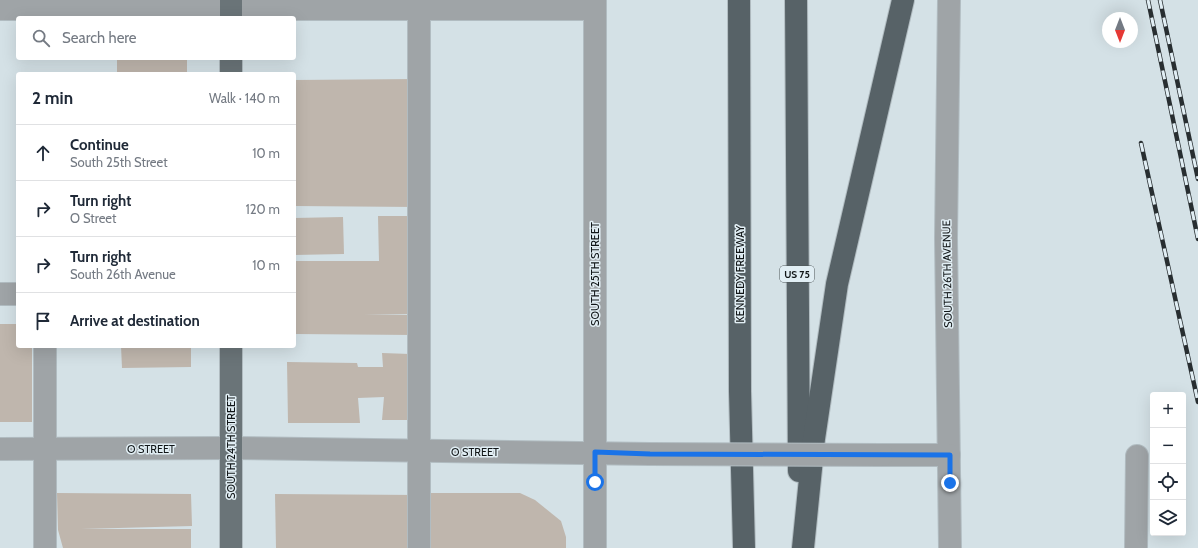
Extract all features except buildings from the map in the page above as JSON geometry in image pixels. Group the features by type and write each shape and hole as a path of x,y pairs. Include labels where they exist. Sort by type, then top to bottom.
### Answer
{"highway":[{"name":"KENNEDY FREEWAY","path":"739,0 740,391 744,498 744,548"},
{"name":"US 75","path":"796,0 802,548"},
{"path":"802,548 814,439 837,284 903,0"},
{"path":"738,548 744,498"}],"main road":[{"path":"231,60 231,72"},
{"name":"SOUTH 24TH STREET","path":"231,348 231,548"}],"street":[{"name":"SOUTH 26TH AVENUE","path":"949,0 946,238 950,548"},
{"path":"0,9 44,5 149,4 231,9 419,4 595,4"},
{"path":"419,4 419,548"},
{"name":"SOUTH 25TH STREET","path":"595,4 595,548"},
{"path":"0,294 16,294"},
{"path":"45,348 45,548"},
{"name":"O STREET","path":"0,450 231,448 419,452 595,452 650,454 882,456 950,455"},
{"path":"1136,548 1137,456"}],"railway":[{"path":"1148,0 1198,239"},
{"path":"1160,0 1198,179"},
{"path":"1141,143 1198,402"}],"route":[{"path":"595,482 595,452 650,454 882,456 950,455 950,483"}]}
